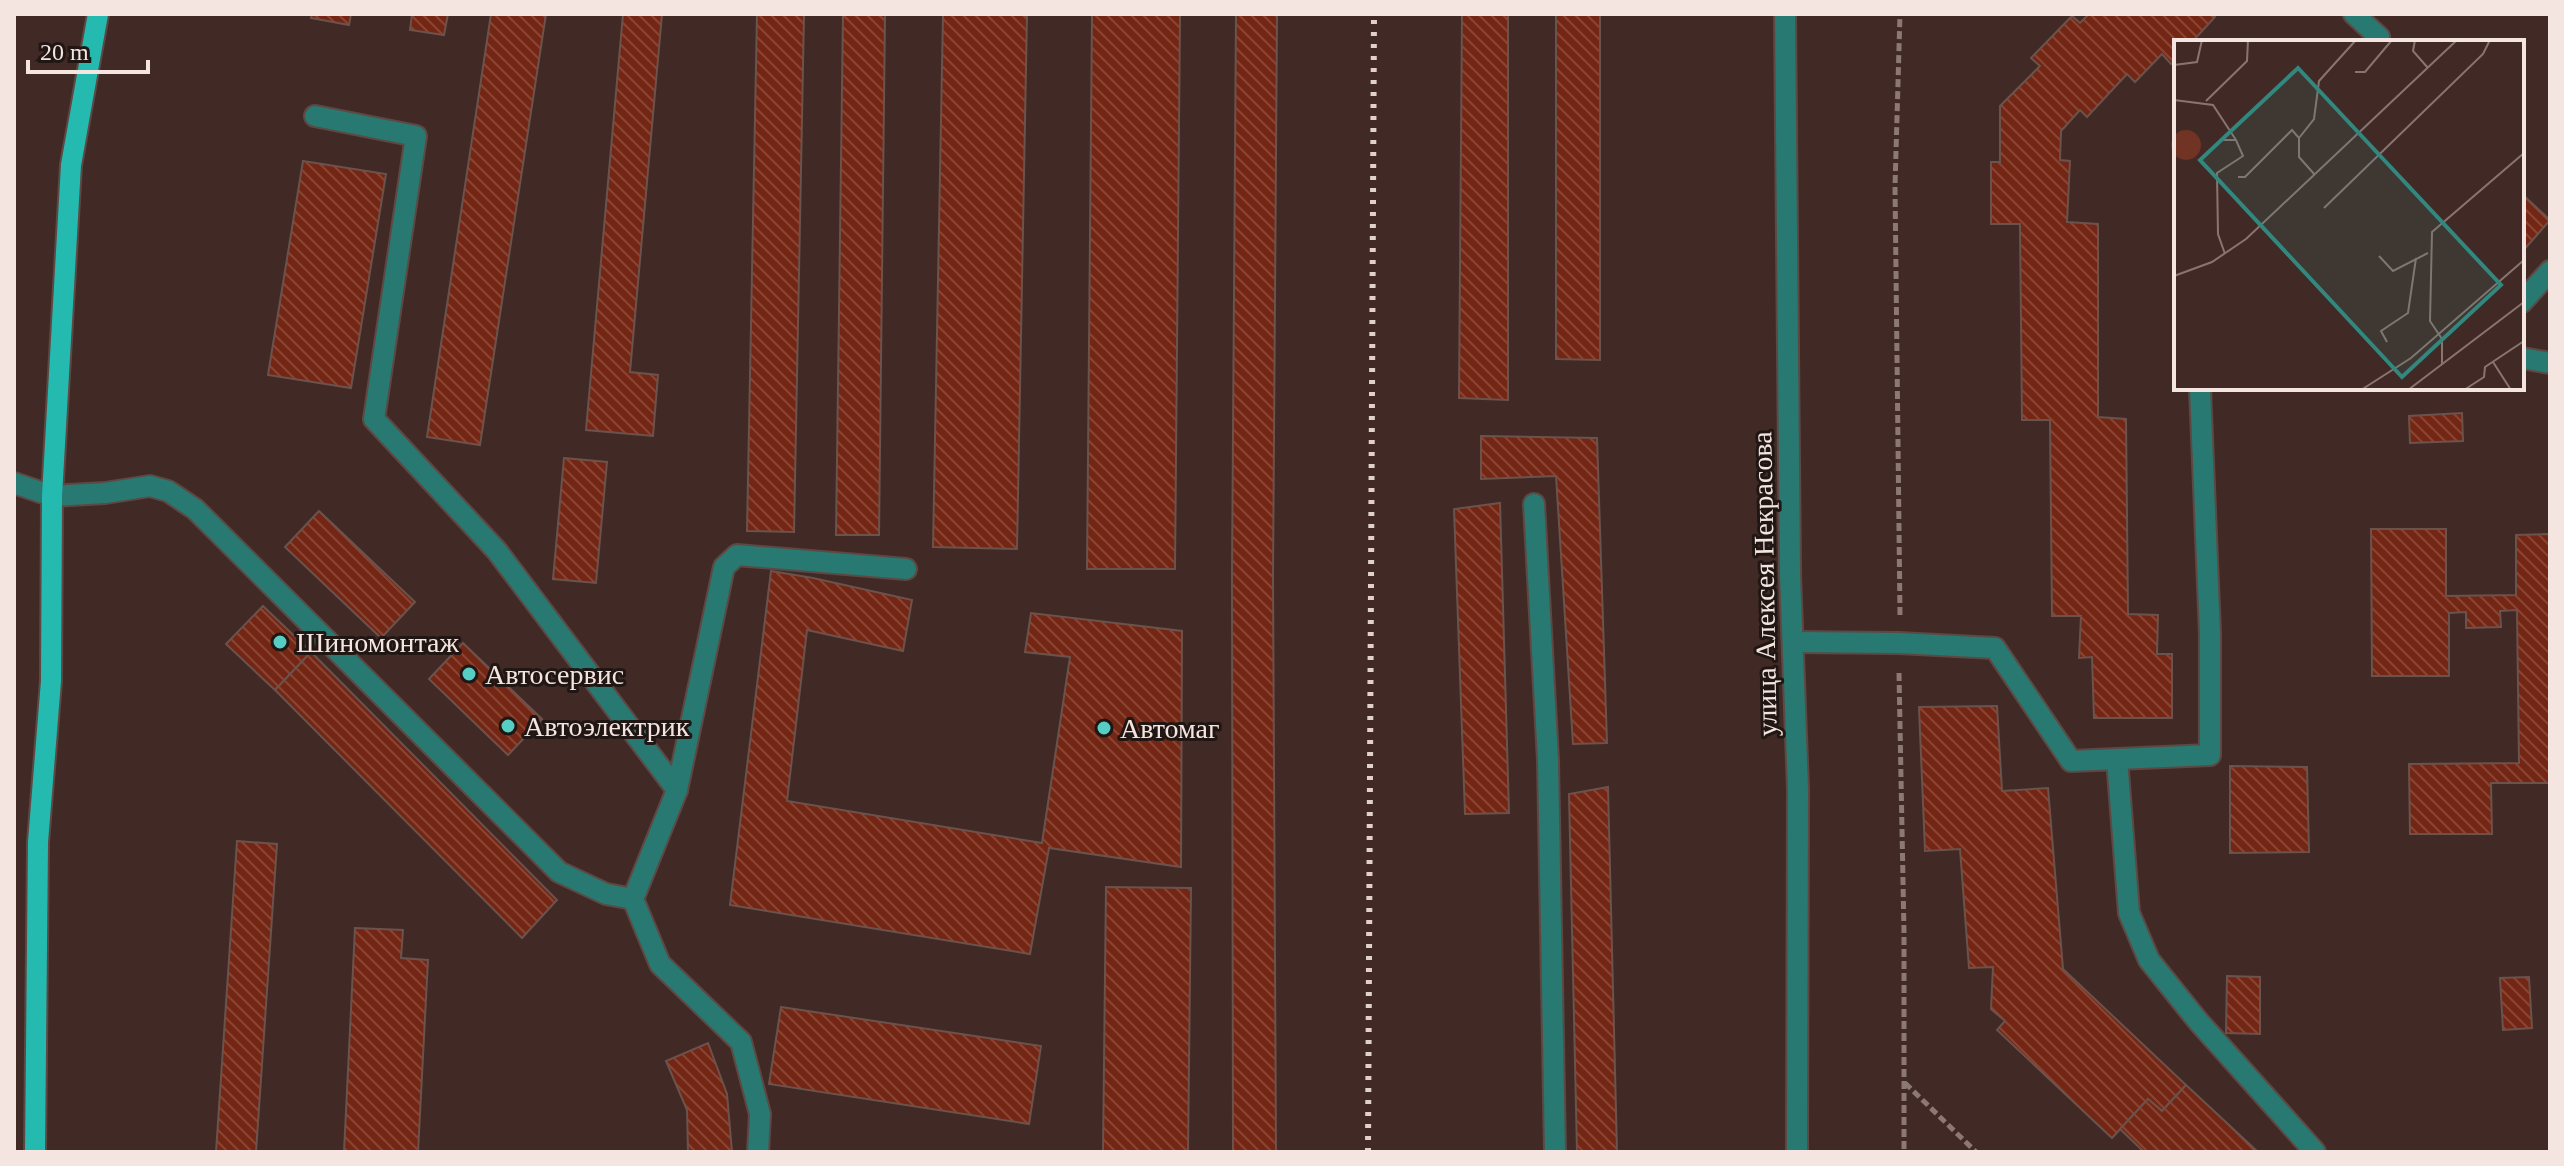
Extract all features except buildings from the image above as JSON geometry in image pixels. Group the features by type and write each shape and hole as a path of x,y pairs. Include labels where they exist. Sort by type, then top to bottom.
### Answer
{"main road":[{"path":"35,1152 38,842 51,681 52,496 71,165 98,14"}],"street":[{"name":"улица Алексея Некрасова","path":"1785,14 1787,357 1798,789 1797,1152"},
{"path":"2354,14 2379,37 2378,40"},
{"path":"315,116 416,136 374,419 497,551 677,790"},
{"path":"2524,300 2550,271"},
{"path":"2524,358 2550,363"},
{"path":"1793,642 1995,648 2071,761 2210,755 2210,634 2200,390"},
{"path":"14,483 52,496 150,486 168,491 195,509 559,872 606,894 633,899"},
{"path":"1534,504 1548,760 1555,1152"},
{"path":"758,1152 760,1114 741,1042 660,964 633,899 677,790 724,567 737,555 906,569"},
{"path":"2117,759 2129,913 2149,960 2198,1021 2315,1152"}],"path":[{"path":"1900,14 1895,186 1901,562 1899,643 1904,1152"},
{"path":"1904,1081 1976,1152"}],"railway":[{"path":"1368,1152 1374,14"}],"place":[{"name":"Шиномонтаж","path":"280,642"},
{"name":"Автосервис","path":"469,674"},
{"name":"Автоэлектрик","path":"508,726"},
{"name":"Автомаг","path":"1104,728"}]}
